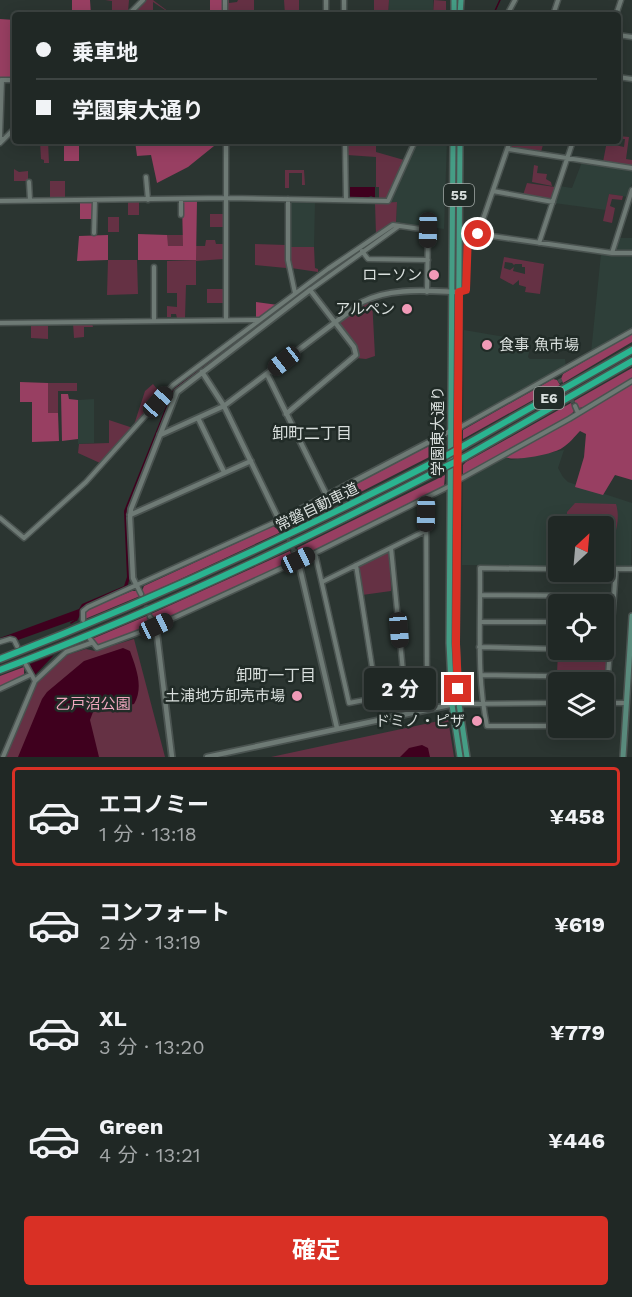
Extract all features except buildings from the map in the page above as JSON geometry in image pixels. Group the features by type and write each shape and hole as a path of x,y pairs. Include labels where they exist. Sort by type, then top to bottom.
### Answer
{"highway":[{"name":"常磐自動車道","path":"0,659 281,539 465,446 632,350"},
{"name":"常磐自動車道","path":"0,670 89,640 287,547 465,457 632,361"}],"main road":[{"name":"学園東大通り","path":"453,144 449,643 452,705 460,757"},
{"name":"学園東大通り","path":"460,144 456,644 459,704 467,757"},
{"path":"623,757 632,616"}],"street":[{"path":"131,12 143,0"},
{"path":"1,80 0,137 2,142"},
{"path":"226,144 226,320"},
{"path":"345,144 346,201"},
{"path":"0,201 227,198 388,201 414,144"},
{"path":"478,234 509,144"},
{"path":"539,243 572,144"},
{"path":"508,149 632,168"},
{"path":"146,177 148,200"},
{"path":"29,182 30,200"},
{"path":"612,253 632,190"},
{"path":"493,191 553,202"},
{"path":"181,199 181,215"},
{"path":"94,233 95,200"},
{"path":"288,200 289,269 295,294"},
{"path":"0,518 24,538 86,482 173,385 355,249 393,225 428,230 428,292"},
{"path":"141,594 133,578 130,515 177,392 362,251 400,225"},
{"path":"160,435 224,406 362,302 383,293 395,291 459,292 466,290 468,234 612,253 632,253"},
{"path":"362,251 368,259 428,260"},
{"path":"153,320 154,267"},
{"path":"286,414 356,355 354,348 310,290"},
{"path":"0,323 260,320"},
{"path":"457,429 557,377 632,331"},
{"path":"450,355 458,356"},
{"path":"202,372 224,406 282,526"},
{"path":"267,374 327,496"},
{"path":"457,481 632,381"},
{"path":"575,406 578,413"},
{"path":"198,418 224,472"},
{"path":"82,623 83,611 88,607 280,520 450,431"},
{"path":"130,515 251,460"},
{"path":"3,757 35,681 66,652 89,640 97,648 156,626 315,553 450,486"},
{"path":"315,553 350,703 427,688 426,498"},
{"path":"322,582 425,531"},
{"path":"391,548 405,692 410,713"},
{"path":"295,553 338,728"},
{"path":"356,565 377,698"},
{"path":"548,569 480,568 479,647 482,703 487,726 548,726"},
{"path":"614,596 616,570 632,569"},
{"path":"480,595 548,596"},
{"path":"150,617 156,626 172,757"},
{"path":"480,622 548,622"},
{"path":"0,642 14,640 19,649"},
{"path":"479,647 548,649"},
{"path":"25,663 35,681"},
{"path":"0,689 30,675"},
{"path":"481,675 548,676"},
{"path":"207,757 452,705 548,703"},
{"path":"614,703 626,703"}],"shaded area":[{"path":"72,0 90,0 91,12 66,12 72,10"},
{"path":"210,0 223,0 223,12 210,12"},
{"path":"389,0 433,0 433,12 388,12"},
{"path":"0,19 12,20 12,77 0,77"},
{"path":"64,144 79,144 79,161 64,161"},
{"path":"135,144 213,144 214,146 188,167 157,183 151,155 137,156"},
{"path":"416,144 447,144 444,229 396,222 397,202 390,202"},
{"path":"582,162 632,169 632,183 628,197 609,194 606,210 554,203 559,186 572,188"},
{"path":"350,187 375,187 375,198 371,196 367,198 350,197"},
{"path":"197,200 196,260 138,260 138,234 167,235 168,246 183,246 182,203"},
{"path":"80,202 93,202 92,219 80,219"},
{"path":"291,202 315,202 314,247 290,247"},
{"path":"392,228 331,271 176,390 128,513 130,577 127,588 84,607 77,621 74,620 18,640 16,638 0,641 0,638 79,609 82,604 124,586 127,577 124,511 173,389 352,254"},
{"path":"108,235 108,260 77,261 79,236"},
{"path":"618,238 632,238 632,251 616,251"},
{"path":"601,254 632,255 632,329 591,353"},
{"path":"256,302 278,305 260,318 256,317"},
{"path":"464,330 531,344 528,357 530,359 565,359 566,368 463,425"},
{"path":"632,333 632,342 563,383 561,379 563,374"},
{"path":"632,368 632,378 584,407 579,408 574,401"},
{"path":"553,379 557,380 560,385 463,439 463,430"},
{"path":"20,382 48,383 48,413 58,413 59,441 32,442 32,402 20,402"},
{"path":"632,384 632,480 615,475 603,495 575,487 584,457 586,434 580,431 565,446 551,453 525,458 505,457"},
{"path":"61,394 68,394 69,399 78,400 78,439 62,441"},
{"path":"94,399 94,443 78,444 78,400"},
{"path":"571,403 574,411 568,418 463,475 463,465 466,462"},
{"path":"438,441 445,445 445,449 288,529 289,519"},
{"path":"564,450 558,468 568,482 632,503 631,567 614,567 614,516 548,516 548,566 462,565 463,481 505,457 511,460"},
{"path":"445,475 444,486 314,551 305,555 297,548"},
{"path":"273,526 281,532 144,596 142,591 144,586"},
{"path":"290,551 292,556 290,562 161,621 154,621 151,614"},
{"path":"136,591 140,596 85,619 87,609"},
{"path":"149,615 151,623 147,627 99,645 92,639"},
{"path":"123,648 130,651 135,664 139,684 137,698 134,704 93,712 90,720 99,757 18,757 47,692 84,661"},
{"path":"54,655 35,675 34,675 30,664"},
{"path":"24,667 24,675 0,686 0,676"},
{"path":"422,745 428,748 430,757 400,757 409,748"}],"green space":[{"path":"105,0 129,0 128,12 112,12 112,1"},
{"path":"145,0 153,0 169,12 164,12 165,10 153,2 153,10 156,12 133,12"},
{"path":"227,0 229,3 238,0 254,0 254,12 227,12"},
{"path":"284,0 299,0 299,12 285,12"},
{"path":"374,0 389,0 388,12 374,12"},
{"path":"434,0 446,1 446,12 433,12"},
{"path":"621,136 629,137 626,159 632,160 632,166 603,162 606,144 624,147 625,139 621,139"},
{"path":"40,144 48,144 49,163 44,163 41,159"},
{"path":"347,144 376,144 376,152 404,160 387,198 379,200 379,187 376,187 376,157 347,155"},
{"path":"512,144 543,144 541,152 511,148"},
{"path":"534,165 538,166 537,173 547,174 546,179 551,182 552,186 532,182"},
{"path":"14,169 19,172 28,171 28,181 14,181"},
{"path":"285,170 304,170 305,185 302,185 302,173 289,173 289,188 285,188"},
{"path":"50,181 65,181 65,199 50,199"},
{"path":"527,183 555,187 554,195 550,199 523,195"},
{"path":"609,194 623,196 622,200 612,199 610,206 615,208 612,223 603,221"},
{"path":"128,202 139,202 139,215 128,215"},
{"path":"397,202 396,222 376,234 375,203"},
{"path":"210,214 224,214 224,227 210,227"},
{"path":"108,217 119,217 119,232 108,232"},
{"path":"167,235 183,235 183,246 167,246"},
{"path":"206,240 215,240 216,244 224,244 224,259 196,261 196,285 186,285 185,318 177,318 176,314 167,317 167,306 177,307 177,293 167,293 167,261 196,260 196,246 205,246"},
{"path":"255,244 286,245 286,268 255,265"},
{"path":"290,247 314,247 315,268 318,272 291,268"},
{"path":"504,257 544,264 540,294 525,292 526,287 519,285 519,280 513,285 500,278","holes":["505,262 522,264 522,267 525,267 525,274 513,271 514,267 510,270 504,268"]},
{"path":"108,260 137,260 138,294 107,295"},
{"path":"207,289 224,289 224,303 207,303"},
{"path":"372,299 375,356 366,359 356,358 358,352 337,323"},
{"path":"73,323 92,323 93,327 84,327 84,337 74,338"},
{"path":"31,324 48,324 48,339 31,338"},
{"path":"48,383 77,383 77,391 58,391 58,413 48,414"},
{"path":"153,384 162,395 134,426 145,391"},
{"path":"109,420 132,428 100,463 78,453 79,444 109,443"},
{"path":"575,503 616,504 618,516 614,536 614,516 567,516 567,512"},
{"path":"390,549 391,591 362,595 357,566"},
{"name":"乙戸沼公園","path":"134,639 165,757 6,757 35,685 67,655 86,649 95,651"},
{"path":"558,660 608,660 607,672 557,672"},
{"path":"448,719 454,757 271,757"}],"waterway":[{"path":"494,12 500,0"},
{"path":"71,623 76,620"}],"tunnel":[{"path":"559,379 575,406"},
{"path":"282,526 295,553"},
{"path":"141,594 150,617"}],"place":[{"name":"ローソン","path":"434,275"},
{"name":"アルペン","path":"407,309"},
{"name":"食事 魚市場","path":"487,345"},
{"name":"土浦地方卸売市場","path":"297,696"},
{"name":"ドミノ・ピザ","path":"477,721"}],"district":[{"name":"卸町二丁目","path":"312,433"},
{"name":"卸町一丁目","path":"276,675"}],"route":[{"path":"458,689 456,644 459,292 466,290 467,237 470,233 478,234"}]}
